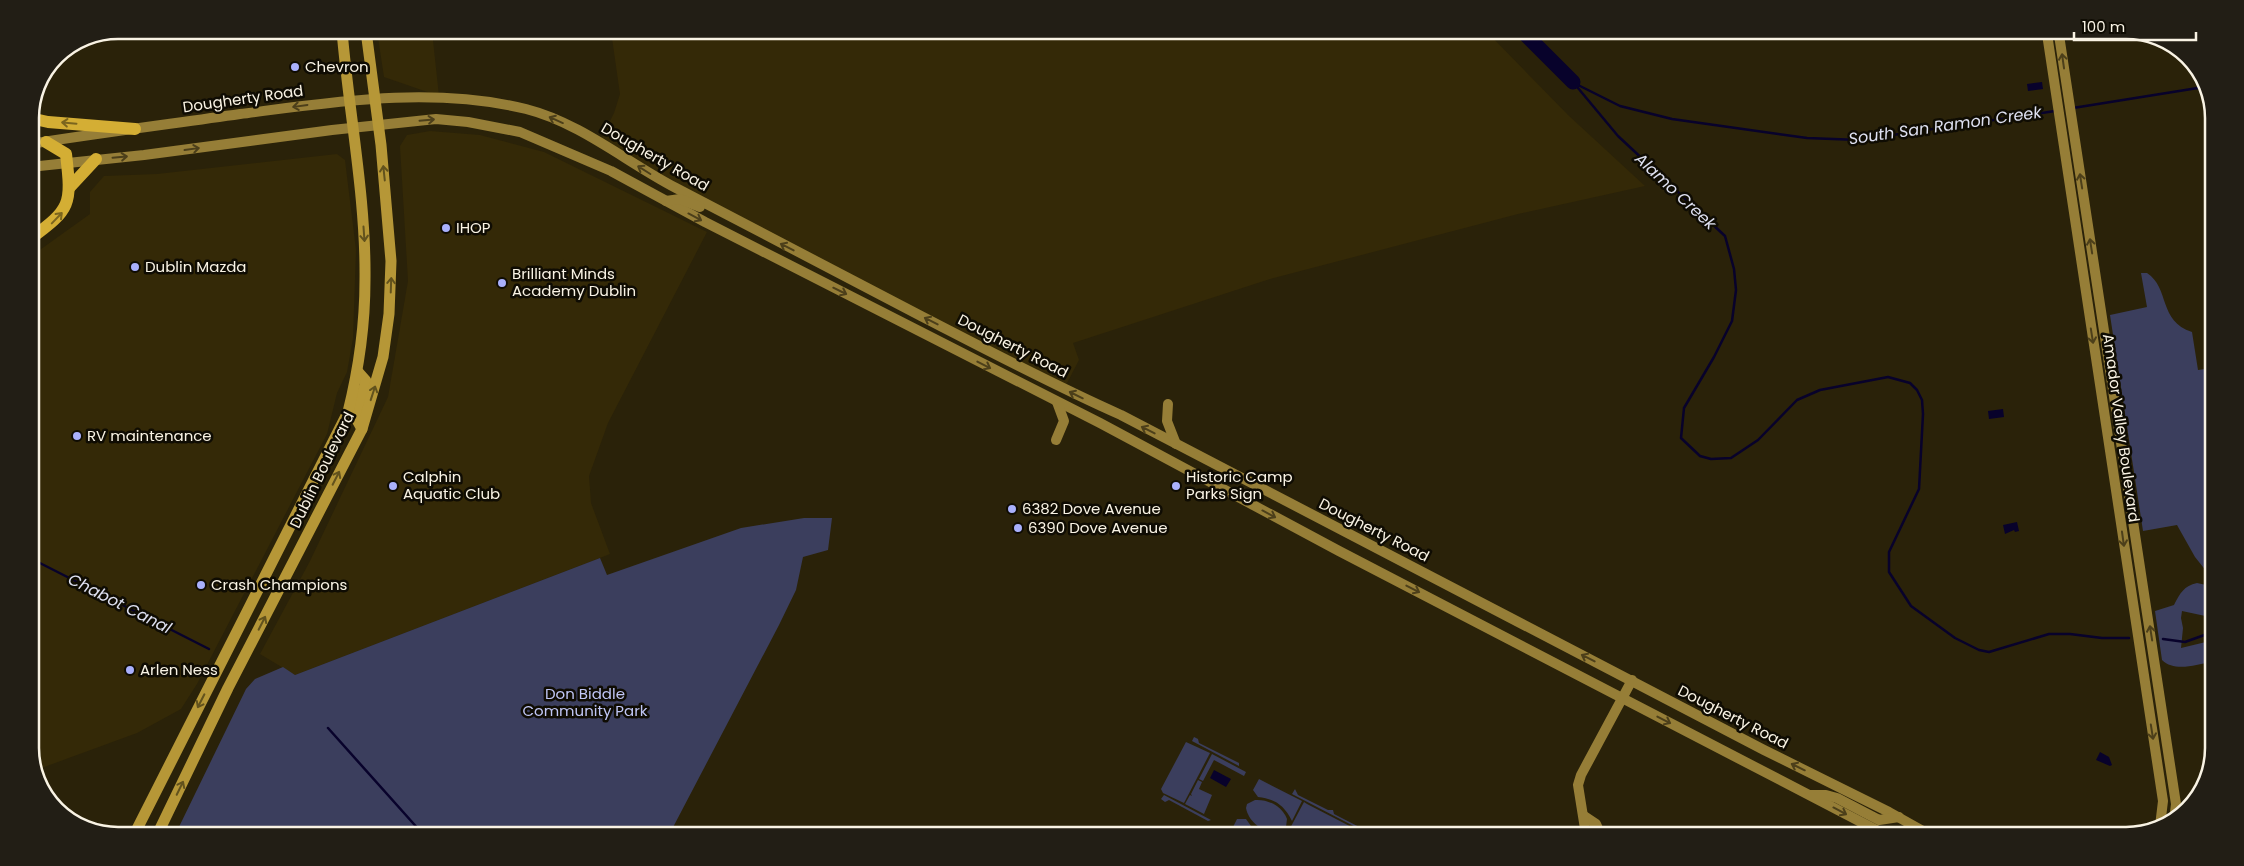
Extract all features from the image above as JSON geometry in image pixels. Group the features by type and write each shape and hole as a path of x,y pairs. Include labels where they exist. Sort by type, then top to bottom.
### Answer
{"highway":[{"path":"39,120 135,129"},
{"path":"39,232 60,216 68,204 70,187 66,154 46,142"},
{"path":"70,187 96,159"}],"main road":[{"name":"Dublin Boulevard","path":"138,827 348,412 358,372 363,330 365,274 364,233 343,39"},
{"name":"Dublin Boulevard","path":"161,827 229,686 362,429 383,357 390,305 391,261 378,125 367,39"},
{"name":"Amador Valley Boulevard","path":"2048,39 2163,801 2161,819"},
{"name":"Amador Valley Boulevard","path":"2060,39 2175,810"},
{"path":"2054,90 2067,88"},
{"name":"Dougherty Road","path":"39,143 374,99 439,96 496,103 544,114 581,131 650,174 712,208 1035,375 1176,444 1916,827"},
{"name":"Dougherty Road","path":"39,165 144,155 436,119 506,128 590,161 1057,402 1871,827"},
{"path":"666,201 680,199 697,207 712,208"},
{"path":"794,267 805,264 831,277 851,280"},
{"path":"358,372 366,380 356,418 362,429"},
{"path":"1056,440 1064,421 1057,402"},
{"path":"1168,404 1167,421 1176,444"},
{"path":"1584,827 1584,816 1578,785 1581,774 1632,680"},
{"path":"1810,795 1826,795 1837,798 1879,820 1898,817"},
{"path":"1584,816 1597,827"}],"shaded area":[{"path":"378,39 433,39 439,96 384,77"},
{"path":"612,39 1494,39 1568,115 1645,186 1518,214 1270,279 1073,343 1079,360 1064,389 599,143 614,113 620,94"},
{"path":"2042,82 2043,89 2028,91 2027,84"},
{"path":"430,131 480,135 544,152 707,232 608,423 589,476 591,503 610,554 295,675 260,654 310,561 388,397 408,281 400,146 407,135"},
{"path":"337,154 345,160 356,250 353,338 347,372 337,393 327,434 197,684 181,709 137,733 41,768 39,754 39,251 90,214 90,192 104,176 157,174"},
{"path":"2003,409 2004,417 1989,419 1988,411"},
{"path":"2017,522 2019,531 2015,532 2014,530 2005,534 2003,525"},
{"path":"2100,752 2109,757 2112,765 2110,766 2096,760"},
{"path":"1214,770 1231,779 1226,787 1210,778"}],"green space":[{"path":"2141,273 2147,273 2154,279 2174,320 2181,327 2192,332 2198,370 2205,369 2205,570 2195,557 2177,525 2143,531 2110,315 2147,307"},
{"name":"Don Biddle Community Park","path":"804,518 832,518 828,550 803,557 796,590 673,827 179,827 246,689 255,679 283,667 295,675 600,558 607,575 741,528"},
{"path":"2197,583 2205,585 2205,616 2182,611 2181,648 2205,642 2205,663 2179,667 2167,664 2162,660 2155,611 2174,605 2178,597 2189,586"},
{"path":"1194,737 1198,739 1199,743 1239,763 1239,766 1192,741"},
{"path":"1186,742 1210,753 1184,803 1163,793 1161,789"},
{"path":"1212,754 1246,772 1244,776 1214,760 1203,781 1199,779"},
{"path":"1259,779 1302,801 1292,821 1286,811 1278,804 1269,799 1258,797 1253,790"},
{"path":"1198,780 1202,782 1199,789 1212,795 1204,814 1185,804 1190,795 1192,796 1191,794"},
{"path":"1295,789 1298,795 1328,810 1333,810 1334,814 1359,827 1356,827 1292,794"},
{"path":"1164,795 1211,820 1208,821 1169,800 1165,802 1161,799"},
{"path":"1260,800 1274,804 1285,814 1287,819 1286,827 1260,827 1256,825 1248,814 1247,804"},
{"path":"1304,802 1351,827 1291,827"},
{"path":"1237,819 1246,819 1253,827 1233,827"}],"waterway":[{"path":"1530,39 1573,82"},
{"name":"Alamo Creek","path":"1573,82 1618,136 1725,236 1734,269 1736,290 1732,321 1714,357 1684,408 1681,438 1700,456 1711,459 1731,458 1758,440 1797,400 1820,390 1888,377 1910,383 1917,390 1922,400 1919,489 1889,552 1889,572 1911,606 1955,638 1979,650 1989,652 2049,634 2129,638"},
{"name":"South San Ramon Creek","path":"1574,83 1620,106 1672,119 1807,138 1859,140 2055,111"},
{"name":"South San Ramon Creek","path":"2073,108 2199,88"},
{"name":"Chabot Canal","path":"39,563 209,649"},
{"name":"Alamo Creek","path":"2163,639 2185,642 2205,635"},
{"name":"Chabot Canal","path":"328,728 417,827"}],"place":[{"name":"Chevron","path":"295,67"},
{"name":"IHOP","path":"446,228"},
{"name":"Dublin Mazda","path":"135,267"},
{"name":"Brilliant Minds Academy Dublin","path":"502,283"},
{"name":"RV maintenance","path":"77,436"},
{"name":"Calphin Aquatic Club","path":"393,486"},
{"name":"Historic Camp Parks Sign","path":"1176,486"},
{"name":"6382 Dove Avenue","path":"1012,509"},
{"name":"6390 Dove Avenue","path":"1018,528"},
{"name":"Crash Champions","path":"201,585"},
{"name":"Arlen Ness","path":"130,670"}]}
